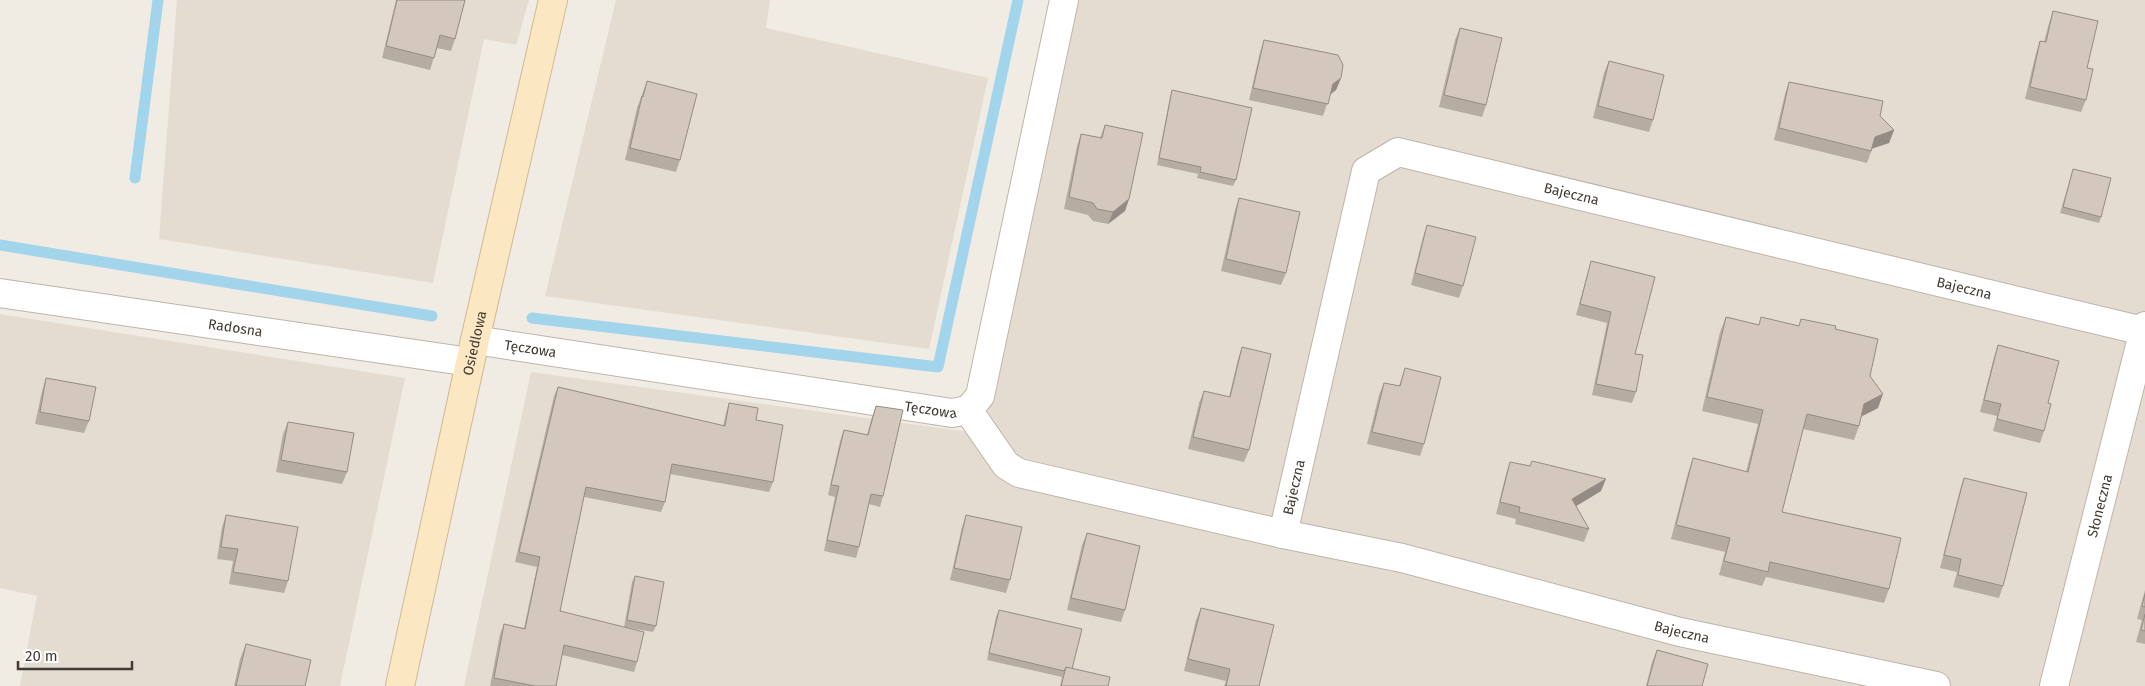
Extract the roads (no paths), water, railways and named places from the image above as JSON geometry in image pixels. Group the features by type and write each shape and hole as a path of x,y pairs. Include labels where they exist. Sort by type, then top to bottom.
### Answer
{"street":[{"name":"Osiedlowa","path":"400,686 472,351 553,0"},
{"name":"Tęczowa","path":"472,351 952,413 968,410 980,396 1064,0"},
{"name":"Bajeczna","path":"1283,534 1366,171 1398,152 2144,328"},
{"name":"Radosna","path":"0,293 472,351"},
{"name":"Słoneczna","path":"2054,686 2144,328"},
{"name":"Bajeczna","path":"968,410 1006,465 1020,473 1283,534 1402,558 1680,632 1936,686"}],"waterway":[{"path":"135,178 158,0"},
{"path":"532,318 938,367 1018,0"},
{"path":"0,245 432,316"}]}
